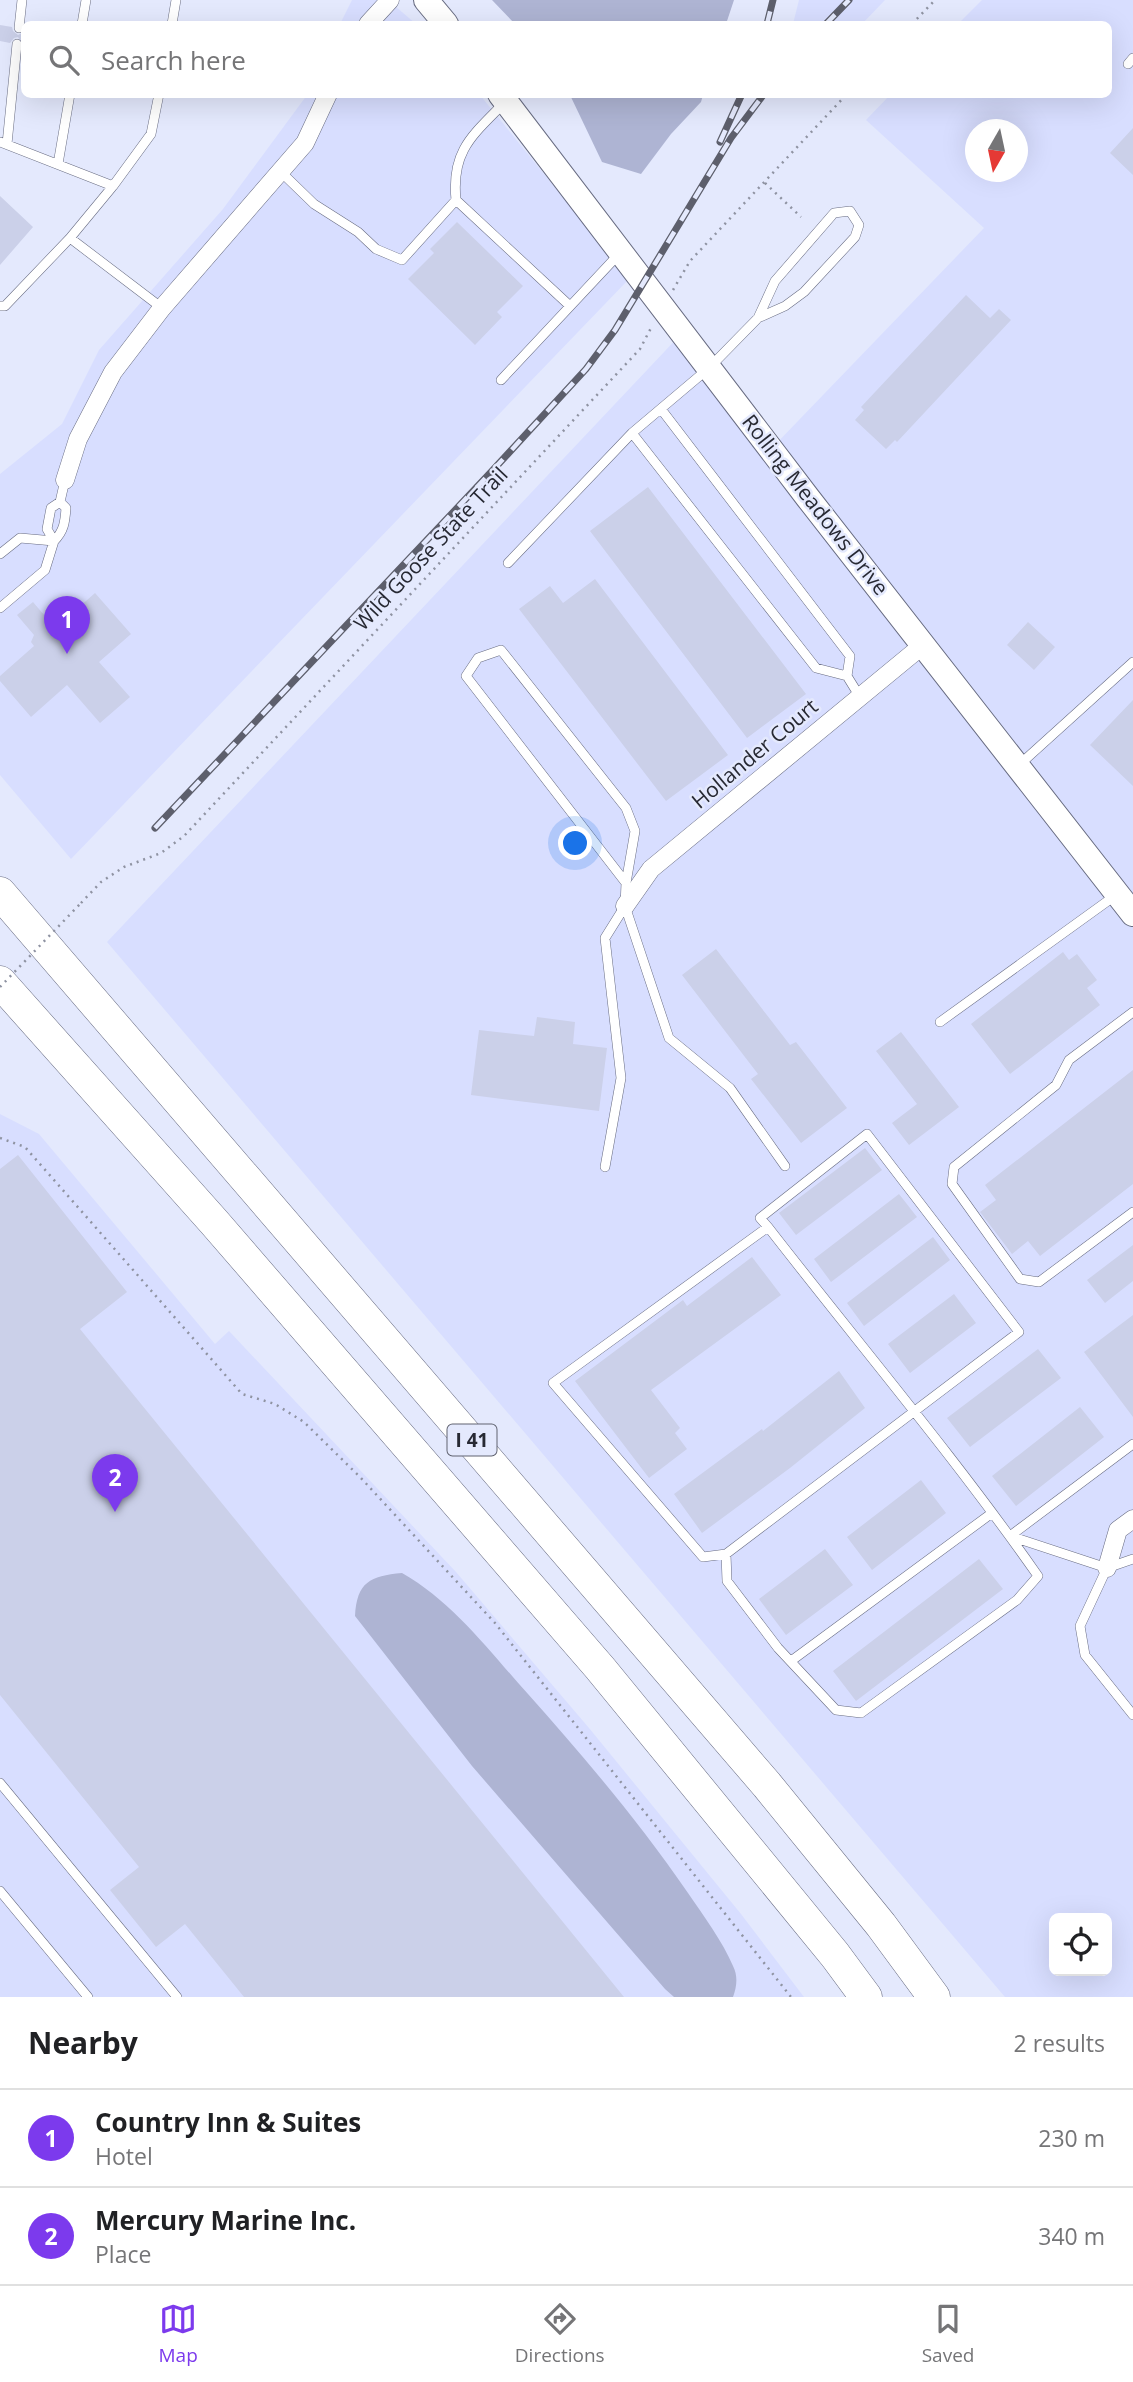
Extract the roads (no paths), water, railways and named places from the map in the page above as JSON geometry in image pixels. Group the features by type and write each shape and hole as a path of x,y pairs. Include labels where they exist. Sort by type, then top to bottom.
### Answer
{"highway":[{"path":"0,884 28,924"},
{"name":"I 41","path":"0,893 679,1681 881,1925 934,1997"},
{"name":"I 41","path":"0,986 215,1222 600,1668 835,1955 866,1997"},
{"path":"881,1925 947,1997"}],"main road":[{"path":"426,0 444,21"},
{"name":"Rolling Meadows Drive","path":"502,98 1125,904"}],"street":[{"path":"371,21 390,0"},
{"path":"65,480 78,439 113,372 162,308 305,143 326,98"},
{"name":"Hollander Court","path":"625,906 651,869 923,645"},
{"path":"1107,1568 1118,1530 1133,1519"}],"lane":[{"path":"19,28 22,0"},
{"path":"82,21 86,0"},
{"path":"172,21 176,0"},
{"path":"17,44 3,143 113,186"},
{"path":"58,164 69,98"},
{"path":"0,306 5,306 70,238 113,186 151,134 158,98"},
{"path":"281,172 314,204 358,232 376,248 402,260 456,200 455,168 460,155 502,98"},
{"path":"456,200 570,306"},
{"path":"508,563 632,432 709,368 758,318 785,306 804,292 855,237 859,225 850,211 834,213 783,271 768,292 758,318"},
{"path":"70,238 162,308"},
{"path":"501,380 620,252"},
{"path":"662,409 850,656 847,676 860,697"},
{"path":"632,432 816,668 847,676"},
{"path":"54,541 47,529 51,508 60,502 65,480"},
{"path":"0,608 45,570 54,541 62,532 65,521 66,508 60,502"},
{"path":"0,554 20,538 54,541"},
{"path":"626,883 466,676 478,658 501,650 626,808 635,831 625,906 669,1038 730,1088 785,1166"},
{"path":"1018,766 1133,662"},
{"path":"940,1022 1125,904"},
{"path":"605,1167 621,1078 605,938 625,906"},
{"path":"1133,1012 1069,1060 1056,1085 954,1167 953,1184 1020,1279 1039,1282 1133,1212"},
{"path":"726,1554 727,1581 791,1661 836,1710 862,1713 1017,1600 1038,1576 1010,1536 913,1412 768,1227 761,1217 867,1134 1019,1332 913,1412 726,1554 703,1557 552,1382 768,1227"},
{"path":"1010,1536 1133,1444"},
{"path":"791,1661 992,1513"},
{"path":"1010,1536 1107,1568 1133,1559"},
{"path":"1107,1568 1080,1626 1085,1655 1133,1715"},
{"path":"0,1783 177,1997"},
{"path":"0,1891 88,1997"}],"railway":[{"path":"768,21 773,0"},
{"path":"829,21 849,0"},
{"path":"720,142 740,98"},
{"path":"155,828 586,369 615,330 731,138 761,98"}],"place":[{"name":"Country Inn & Suites","path":"67,654"},
{"name":"Mercury Marine Inc.","path":"115,1512"}]}
